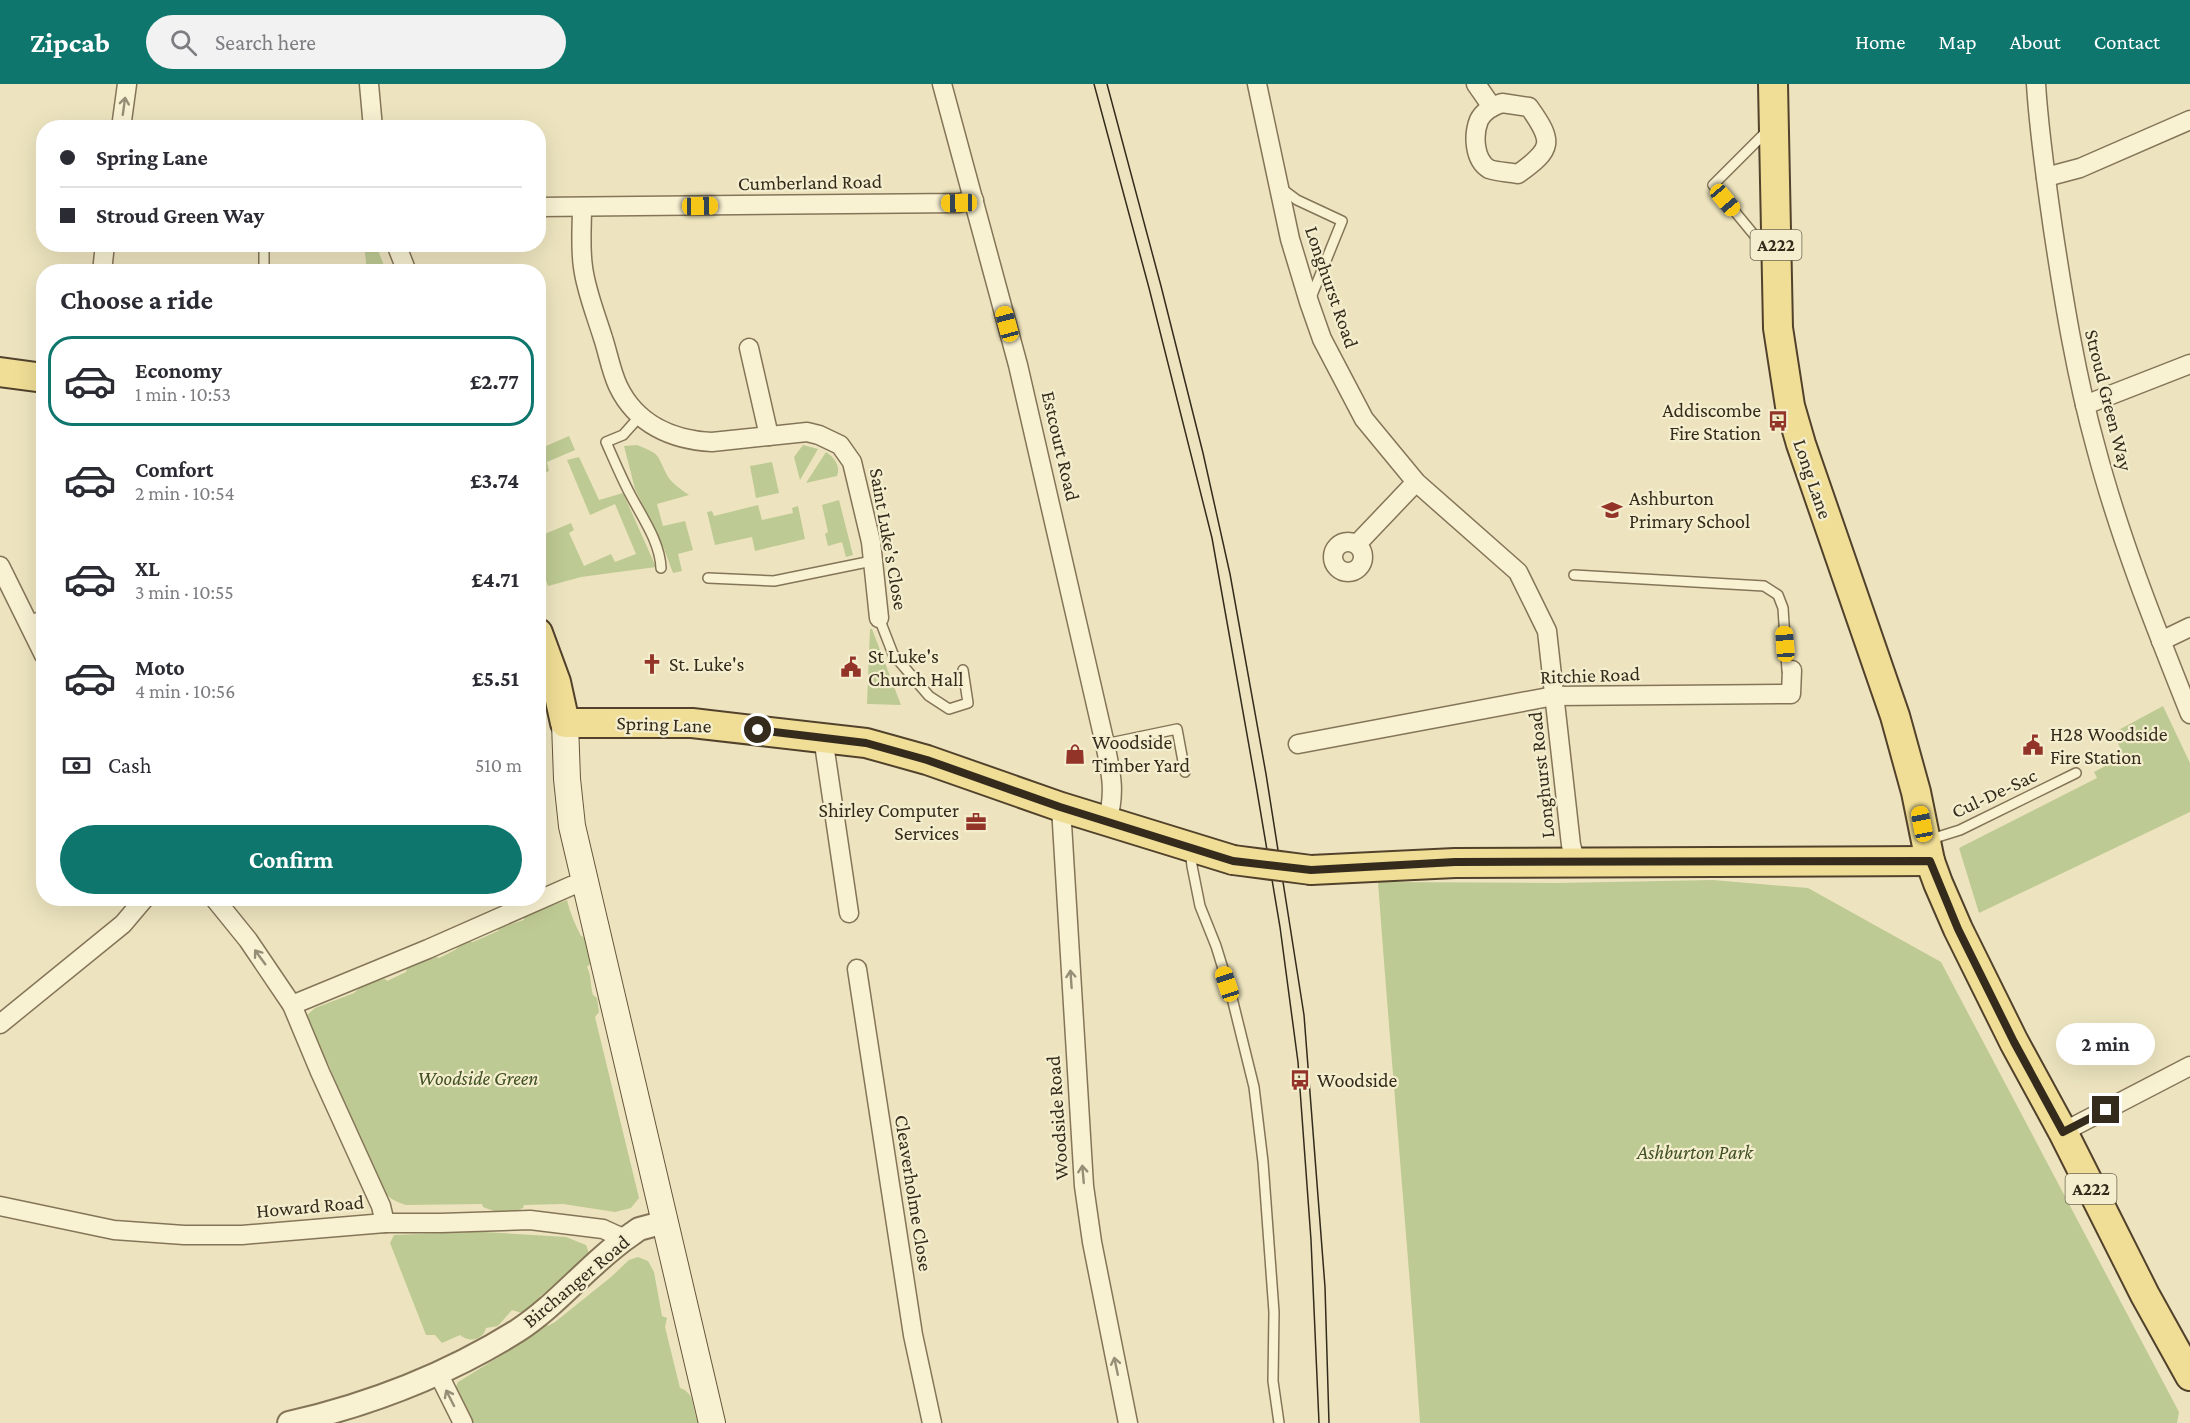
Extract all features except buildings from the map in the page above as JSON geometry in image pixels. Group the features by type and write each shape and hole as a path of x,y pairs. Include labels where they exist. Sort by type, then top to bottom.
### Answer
{"main road":[{"name":"Long Lane","path":"1773,84 1778,328 1790,406 1801,444 1896,716 1916,792 1928,850"},
{"path":"0,372 36,377"},
{"path":"546,655 556,682 565,723 569,804 585,882 712,1423"},
{"name":"Spring Lane","path":"565,723 692,723 866,743 927,760 1060,807 1233,861 1311,870 1455,862 1576,863 1928,850"},
{"name":"A222","path":"1928,850 1938,882 1968,950 2145,1294 2190,1376"}],"street":[{"path":"122,120 127,84"},
{"path":"369,84 372,120"},
{"name":"Estcourt Road","path":"942,84 1037,440 1105,744 1113,786 1112,806 1107,822"},
{"name":"Longhurst Road","path":"1257,84 1290,239 1310,302 1322,339 1364,419 1416,482 1518,572 1547,631 1571,845 1576,863"},
{"path":"1476,84 1492,107"},
{"name":"Stroud Green Way","path":"2036,84 2062,289 2085,405 2126,547 2190,714"},
{"path":"2046,177 2080,168 2190,120"},
{"name":"Cumberland Road","path":"546,207 959,203 974,200"},
{"name":"Saint Luke's Close","path":"582,207 582,255 586,282 617,384 630,406 659,430 698,441 712,442 795,432 819,435 840,445 852,462 858,484 871,542 879,618"},
{"path":"749,348 769,436"},
{"path":"2085,405 2190,364"},
{"path":"1356,544 1416,482"},
{"path":"0,566 36,618"},
{"path":"2161,641 2190,627"},
{"name":"Ritchie Road","path":"1299,744 1554,696 1791,694 1792,670"},
{"path":"823,737 849,913"},
{"name":"Woodside Road","path":"1060,807 1084,1186 1092,1242 1128,1423"},
{"path":"546,897 585,882"},
{"path":"0,1024 123,924 138,906"},
{"path":"220,906 248,940 292,1005 381,1206 385,1223"},
{"path":"292,1005 524,906"},
{"name":"Cleaverholme Close","path":"857,969 913,1335 932,1423"},
{"path":"2063,1132 2190,1066"},
{"name":"Howard Road","path":"0,1206 114,1230 184,1235 242,1235 385,1223 530,1220 603,1229 625,1239"},
{"name":"Birchanger Road","path":"289,1423 375,1397 438,1373 517,1330 567,1292 625,1239 639,1229 664,1222"},
{"path":"438,1373 463,1423"}],"lane":[{"path":"1773,124 1713,185 1776,262"},
{"path":"1279,187 1298,200 1342,220 1310,302"},
{"path":"640,416 622,435 606,442 657,547 661,558 661,568"},
{"path":"708,578 774,581 872,561"},
{"path":"1574,575 1764,586 1778,595 1783,608 1787,670 1792,670"},
{"name":"Saint Luke's Close","path":"879,618 893,654 929,696 949,709 968,703 963,670"},
{"path":"1105,744 1177,729 1185,772"},
{"name":"Cul-De-Sac","path":"1928,850 1960,830 2076,773"},
{"path":"1190,847 1200,906 1216,946 1232,998 1254,1087 1263,1162 1275,1312 1273,1381 1279,1423"}],"green space":[{"path":"365,252 379,252 383,264 366,264"},
{"path":"569,436 575,450 547,462 549,471 546,472 546,446"},
{"path":"637,445 657,456 669,478 689,495 657,504 663,526 685,521 693,550 678,554 682,571 673,573 635,489 624,446"},
{"path":"803,445 818,449 800,480 794,457"},
{"path":"826,452 836,462 837,476 806,483"},
{"path":"579,457 599,500 623,493 656,567 581,577 548,586 546,533 571,523 574,530 569,533 584,566 611,554 615,562 636,554 615,504 590,515 567,460"},
{"path":"772,462 779,493 756,498 750,466"},
{"path":"839,500 853,555 846,557 842,542 828,546 825,534 828,532 822,505"},
{"path":"758,505 762,520 793,513 792,508 798,506 805,539 755,551 752,537 715,545 707,512 712,511 714,516"},
{"path":"870,629 872,629 901,705 867,704"},
{"path":"2163,706 2190,763 2190,812 1979,913 1959,848 2097,778 2094,772 2124,756 2113,733"},
{"name":"Ashburton Park","path":"1713,880 1808,888 1941,962 2179,1412 2177,1423 1420,1423 1378,882 1557,883"},
{"name":"Woodside Green","path":"567,900 581,936 586,938 595,959 587,967 593,995 597,998 599,1012 595,1017 639,1198 631,1208 615,1212 563,1204 524,1205 523,1208 513,1212 503,1212 493,1211 483,1207 482,1204 406,1205 395,1201 380,1187 328,1063 323,1061 314,1042 316,1039 311,1025 306,1022 306,1016 315,1008 354,993 365,983 385,979 387,981 406,972 407,968 416,963 433,956 439,958 455,950 463,942 473,942 498,931 499,928 524,920 524,916"},
{"path":"475,1229 484,1232 566,1237 586,1245 589,1253 565,1275 565,1279 540,1296 539,1301 525,1314 512,1310 498,1326 486,1328 479,1338 467,1339 460,1335 442,1343 435,1335 426,1335 390,1243 394,1235 469,1232"},
{"path":"638,1257 648,1261 654,1272 662,1316 667,1318 665,1327 680,1388 689,1394 699,1423 470,1423 454,1391 458,1382 515,1347 514,1345 538,1325 548,1326 555,1322 629,1260"}],"tram line":[{"path":"1094,84 1149,288 1212,538 1280,927 1298,1062 1311,1240 1319,1423"},
{"path":"1107,84 1203,453 1230,574 1266,774 1304,1015 1325,1287 1329,1423"}],"place":[{"name":"Addiscombe Fire Station","path":"1778,421"},
{"name":"Ashburton Primary School","path":"1612,510"},
{"name":"St. Luke's","path":"652,664"},
{"name":"St Luke's Church Hall","path":"851,667"},
{"name":"H28 Woodside Fire Station","path":"2033,745"},
{"name":"Woodside Timber Yard","path":"1075,754"},
{"name":"Shirley Computer Services","path":"976,822"},
{"name":"Woodside","path":"1300,1080"}],"route":[{"path":"758,730 866,743 927,760 1060,807 1233,861 1311,870 1455,862 1537,864 1752,860 1930,861 1958,929 2014,1042 2063,1132 2106,1110"}]}
